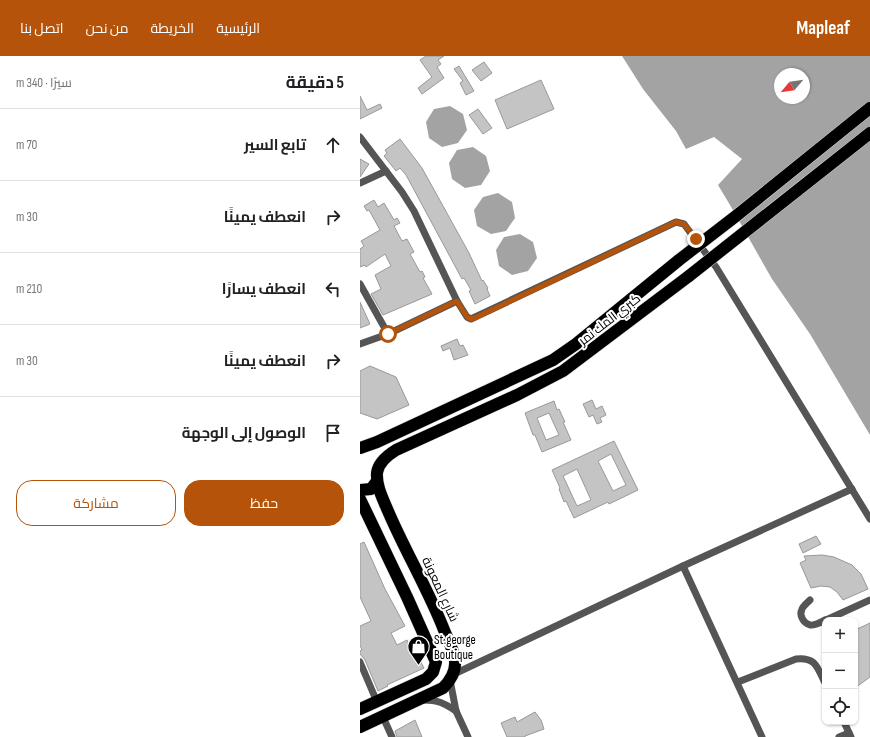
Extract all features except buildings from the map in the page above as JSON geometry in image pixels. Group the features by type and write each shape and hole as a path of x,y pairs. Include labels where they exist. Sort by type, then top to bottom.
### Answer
{"highway":[{"name":"كبري المك نمر","path":"361,448 377,442 553,360 576,344 870,108"},
{"name":"كبري المك نمر","path":"377,481 378,468 391,453 517,395 556,375 580,359 870,133"},
{"path":"360,490 371,489 377,481"},
{"name":"شارع المعونة","path":"377,481 378,488 386,507 441,621 453,652 455,669 451,678"},
{"path":"360,499 363,512 407,597 436,662 433,672 426,679 360,710"},
{"path":"360,727 443,688 451,678"}],"street":[{"path":"360,139 386,171 414,211 457,301 467,317 471,319 676,222 684,224 716,267 870,519"},
{"path":"360,183 386,171"},
{"path":"360,284 388,334"},
{"path":"360,344 388,334 457,301"},
{"path":"468,737 456,711 451,678 683,566 852,490"},
{"path":"683,566 738,682 762,737"},
{"path":"810,600 802,610 801,616 804,622 810,625 822,621"},
{"path":"832,617 870,600"},
{"path":"738,682 796,659 806,658 812,661 818,668 822,677"},
{"path":"360,662 377,702"},
{"path":"417,700 435,700 446,704 456,711"},
{"path":"383,716 392,737"},
{"path":"839,737 850,735 845,725"}],"shaded area":[{"path":"622,56 870,56 870,435 810,334 772,279 718,185 742,159 714,137 686,149 676,131 643,89"},
{"path":"450,106 463,114 467,130 458,143 442,147 429,138 426,122 434,109"},
{"path":"473,147 486,156 490,171 481,185 465,188 452,179 449,163 457,150"},
{"path":"498,193 512,202 515,218 506,231 491,234 477,226 474,210 483,197"},
{"path":"520,234 533,242 537,258 528,271 512,275 499,266 496,250 504,237"}],"place":[{"name":"St.george Boutique","path":"419,666"}],"route":[{"path":"388,334 457,301 467,317 471,319 475,318 676,222 684,224 696,239"}]}
